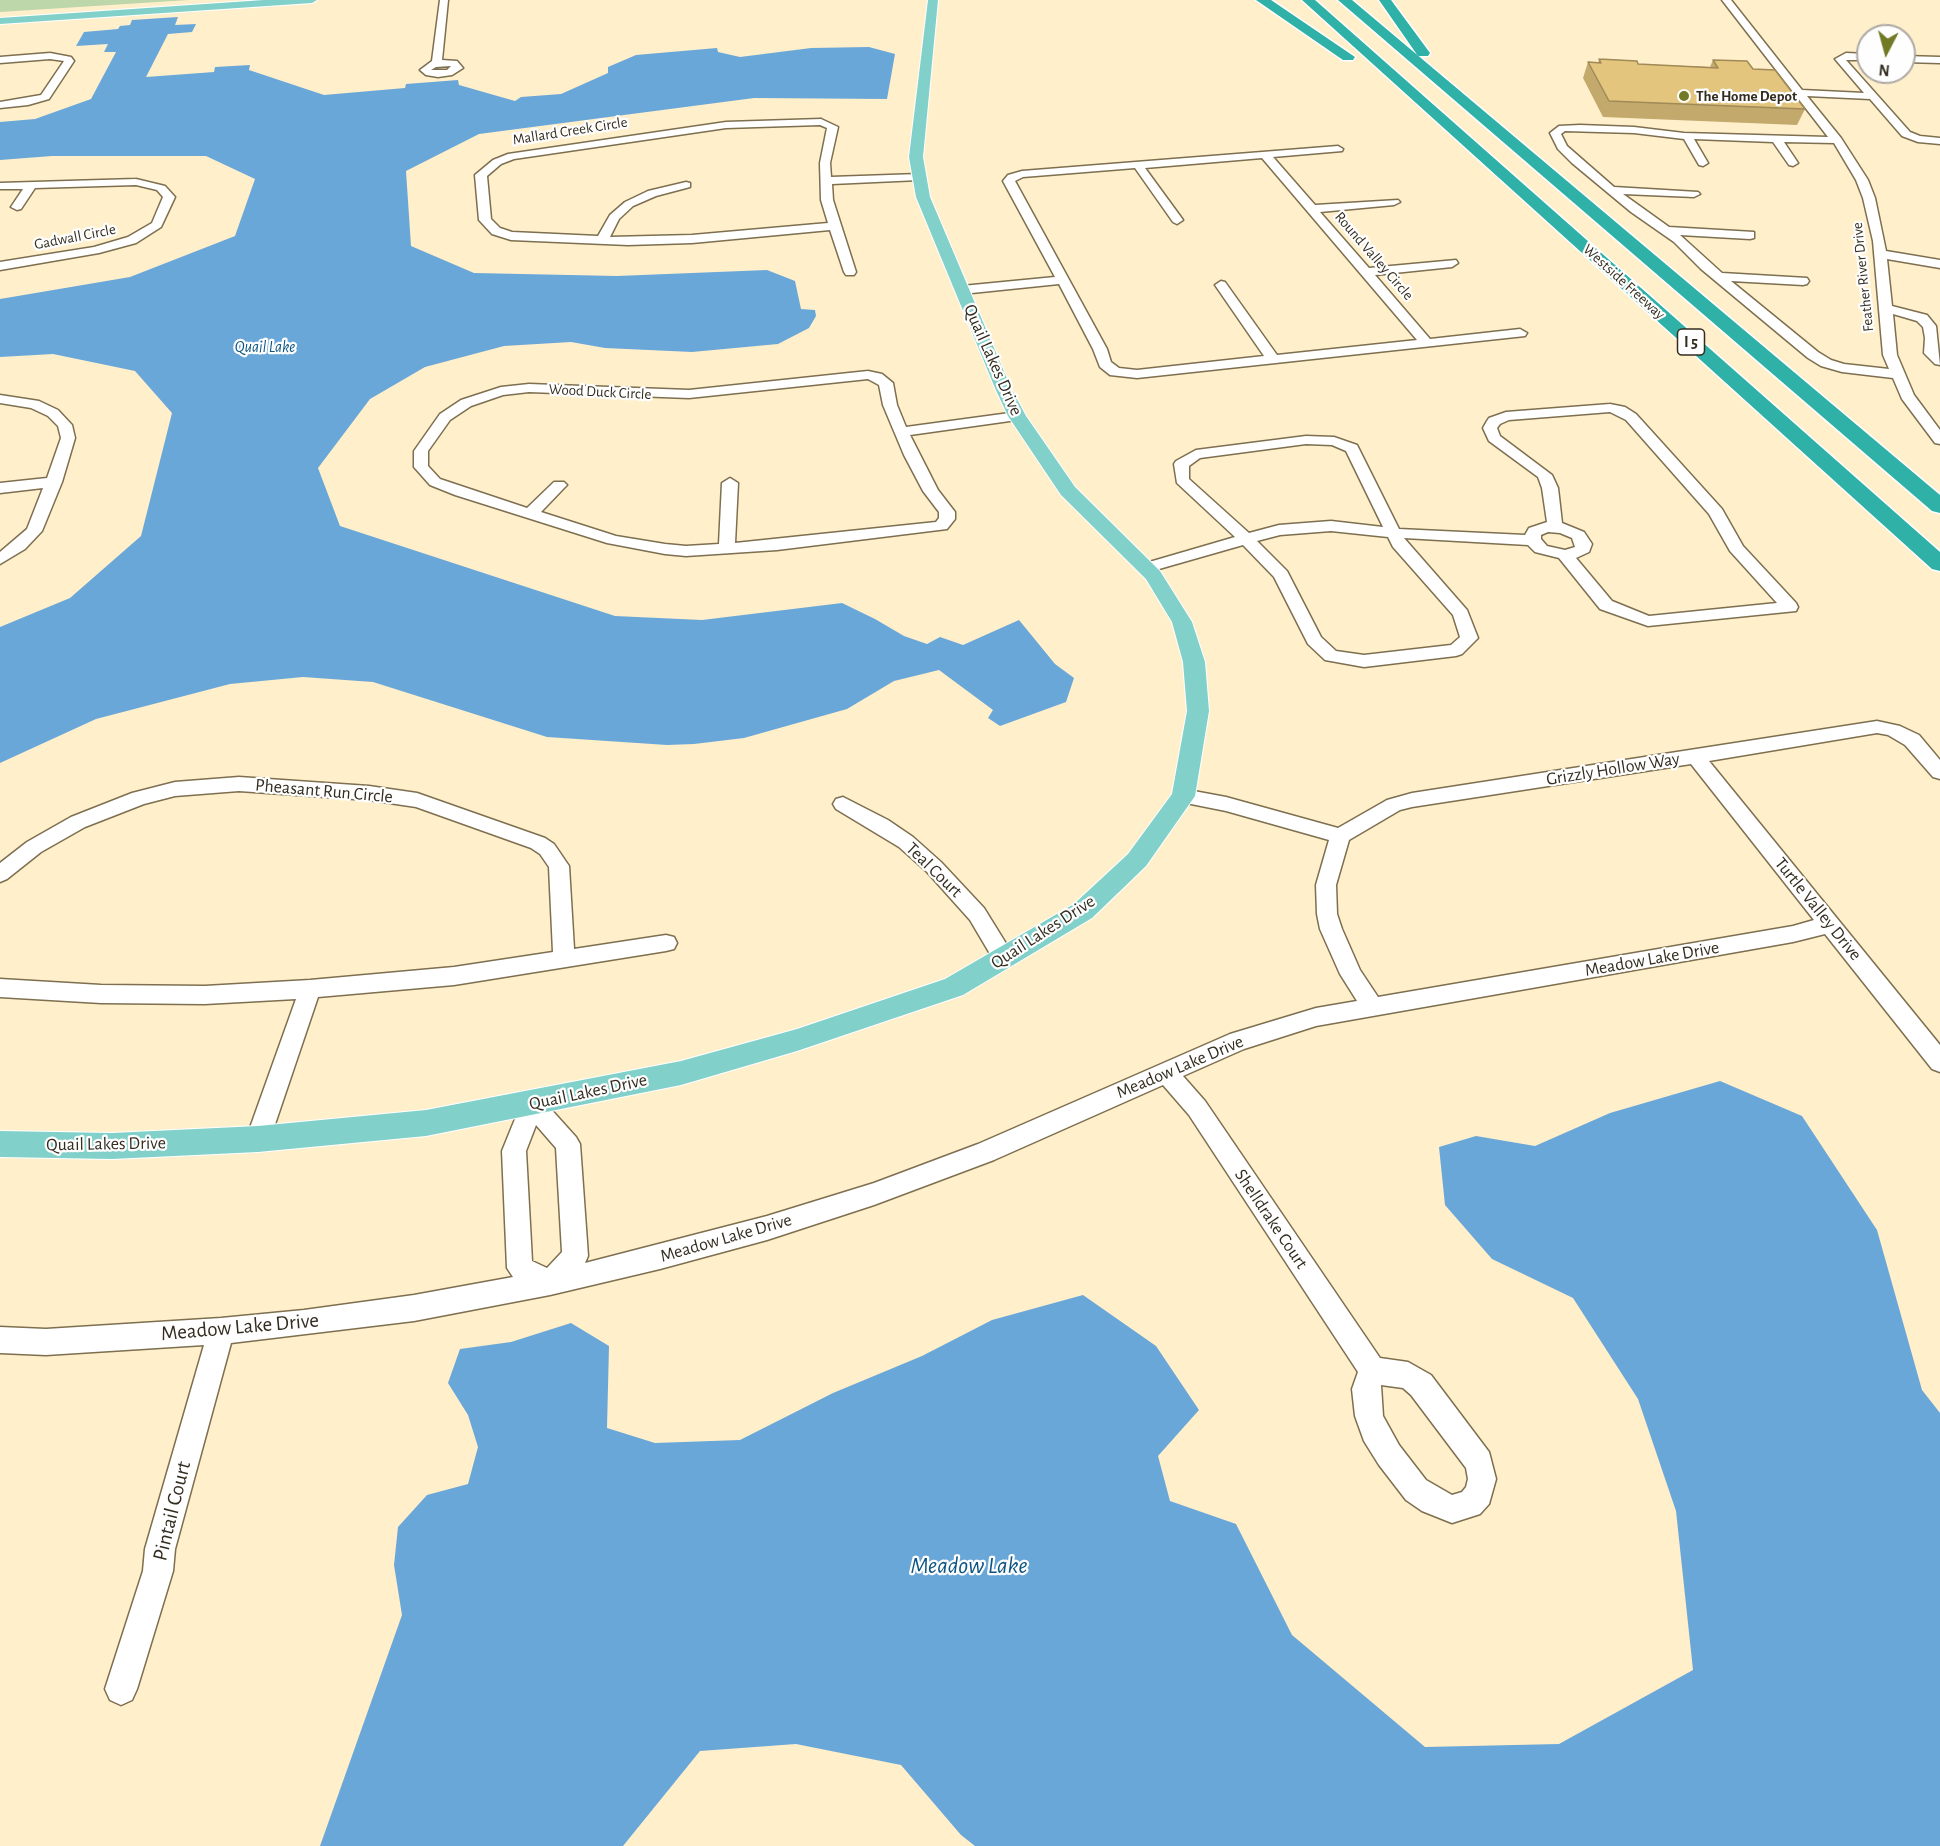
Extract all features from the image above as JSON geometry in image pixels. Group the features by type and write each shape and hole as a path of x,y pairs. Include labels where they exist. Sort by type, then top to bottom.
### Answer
{"highway":[{"path":"1262,0 1443,121"},
{"name":"Westside Freeway","path":"1308,0 1940,564"},
{"name":"Westside Freeway","path":"1344,0 1940,506"},
{"path":"1385,0 1407,33 1450,83 1452,94"}],"main road":[{"path":"0,15 227,0"},
{"path":"0,21 312,0"},
{"name":"Quail Lakes Drive","path":"0,1144 112,1146 258,1139 426,1123 681,1073 797,1040 954,987 1083,911 1120,878 1152,842 1183,796 1198,711 1194,662 1182,622 1171,601 1145,568 1068,492 1017,416 1003,388 923,197 916,158 933,0"}],"street":[{"path":"444,0 437,64 426,68 426,72 444,74 458,68 457,65 450,63 450,49"},
{"name":"Feather River Drive","path":"1726,0 1837,140 1854,165 1869,198 1876,224 1890,355 1896,374 1920,417 1940,440"},
{"path":"0,60 50,56 69,61 45,97 28,102 0,105"},
{"path":"1856,56 1846,56 1840,61 1856,78"},
{"path":"1916,59 1940,60"},
{"path":"1862,84 1908,136 1940,141"},
{"path":"1800,93 1873,96"},
{"name":"Mallard Creek Circle","path":"835,226 681,239 522,238 496,231 485,220 481,175 486,169 504,159 533,152 726,125 821,122 833,127 826,154 827,200 850,272"},
{"path":"1837,140 1687,136 1634,130 1580,128 1563,128 1555,133 1562,147 1635,210 1668,231 1719,277 1826,363 1842,368 1896,374"},
{"path":"1687,136 1703,163"},
{"path":"1775,137 1793,163"},
{"path":"1338,148 1022,174 1009,180 1106,364 1115,372 1128,375 1520,333"},
{"name":"Round Valley Circle","path":"1265,155 1426,342"},
{"path":"1138,165 1177,220"},
{"path":"826,181 919,177"},
{"name":"Gadwall Circle","path":"0,186 136,182 160,188 169,197 157,225 136,238 110,247 0,266"},
{"path":"17,207 31,185"},
{"path":"602,240 614,217 629,204 652,193 686,185"},
{"path":"1612,190 1694,194"},
{"path":"1312,209 1394,201"},
{"path":"1668,231 1750,235"},
{"path":"1880,254 1940,264"},
{"path":"1366,272 1452,262"},
{"path":"1719,277 1803,281"},
{"path":"962,290 1063,280"},
{"path":"1221,285 1272,358"},
{"path":"1884,308 1922,318 1929,326 1932,338 1931,353 1940,361"},
{"name":"Wood Duck Circle","path":"868,375 877,377 886,383 890,405 901,432 931,491 947,512 944,524 913,530 686,551 613,540 530,514 443,486 424,473 420,458 421,451 445,417 477,398 514,389 679,394 868,375"},
{"path":"0,399 44,408 53,413 65,425 68,432 67,446 34,531 20,546 0,559"},
{"path":"1555,526 1550,488 1544,475 1494,438 1490,428 1494,421 1506,416 1610,408 1620,410 1631,417 1716,512 1736,548 1790,607 1648,621 1606,605 1565,555"},
{"path":"901,432 1017,416"},
{"path":"1306,440 1334,441 1352,448 1399,544 1461,614 1468,638 1455,650 1364,661 1331,656 1314,640 1281,575 1244,538 1182,480 1181,464 1196,453 1306,440"},
{"path":"0,488 54,482"},
{"path":"727,549 730,483"},
{"path":"530,514 559,485"},
{"path":"1145,568 1244,538 1279,530 1331,526 1393,533 1533,540 1541,549 1565,555 1579,552 1584,544 1578,535 1555,526 1540,528 1533,535 1533,540"},
{"name":"Grizzly Hollow Way","path":"1340,836 1374,815 1412,800 1877,727 1893,730 1912,740 1940,772"},
{"name":"Turtle Valley Drive","path":"1695,756 1940,1062"},
{"name":"Pheasant Run Circle","path":"0,874 34,847 78,822 139,798 175,789 240,784 369,793 417,800 538,843 547,849 559,866 564,959"},
{"path":"1183,796 1226,804 1340,836 1326,885 1327,914 1331,929 1351,974 1373,1007"},
{"name":"Teal Court","path":"843,804 890,831 934,867 977,914 1004,958"},
{"name":"Meadow Lake Drive","path":"0,1340 46,1342 220,1331 414,1308 550,1283 756,1231 874,1194 986,1152 1166,1072 1261,1033 1316,1017 1793,934 1830,924"},
{"path":"0,988 101,994 193,995 310,989 454,976 666,944"},
{"path":"258,1139 310,989"},
{"name":"Shelldrake Court","path":"1166,1072 1197,1108 1372,1370"},
{"path":"532,1104 568,1144 574,1256 550,1283 520,1268 514,1151 532,1104"},
{"name":"Pintail Court","path":"121,1689 158,1571 160,1549 220,1331"},
{"path":"1372,1370 1408,1375 1421,1384 1479,1462 1482,1479 1479,1494 1470,1504 1452,1509 1432,1502 1416,1490 1389,1455 1374,1431 1369,1416 1366,1389 1372,1370"}],"green space":[{"path":"0,0 189,0 0,12"}],"water":[{"name":"Quail Lake","path":"178,17 175,25 196,24 192,32 168,34 146,77 214,72 215,67 250,65 249,70 324,95 405,88 406,84 458,80 459,85 515,101 521,97 561,94 608,73 608,67 636,55 717,48 718,52 740,57 811,48 869,47 895,54 887,99 754,98 479,134 406,171 411,246 474,273 617,276 767,270 795,281 801,309 815,310 816,316 809,328 778,344 692,352 605,348 571,342 504,346 425,367 370,399 318,468 340,526 615,616 702,620 842,603 904,636 927,644 940,637 963,645 1019,620 1055,664 1074,678 1066,702 1000,726 988,718 993,710 939,670 894,681 847,709 744,738 667,745 547,737 373,682 303,677 230,684 96,719 0,763 0,627 70,598 141,536 172,413 135,371 53,354 0,357 0,299 130,277 235,236 255,179 206,156 52,156 0,160 0,122 35,119 91,99 116,52 104,52 108,44 76,46 84,32 118,29 120,26 130,25 132,20"},
{"name":"Meadow Lake","path":"1720,1081 1802,1116 1877,1230 1922,1390 1940,1413 1940,1846 975,1846 961,1835 901,1765 796,1744 700,1751 623,1846 320,1846 402,1615 394,1565 398,1527 427,1495 468,1484 478,1447 468,1415 448,1383 460,1349 511,1342 571,1323 609,1346 607,1428 655,1443 740,1440 833,1393 922,1356 992,1320 1083,1295 1156,1346 1199,1410 1158,1456 1170,1501 1236,1524 1292,1635 1425,1747 1559,1744 1693,1670 1676,1511 1638,1399 1573,1298 1492,1259 1445,1205 1439,1147 1476,1136 1535,1146 1610,1113"}],"building":[{"path":"1599,59 1637,61 1638,64 1718,68 1713,60 1747,61 1753,69 1775,70 1805,109 1609,101 1588,62 1601,63"}],"place":[{"name":"The Home Depot","path":"1684,96"}]}
